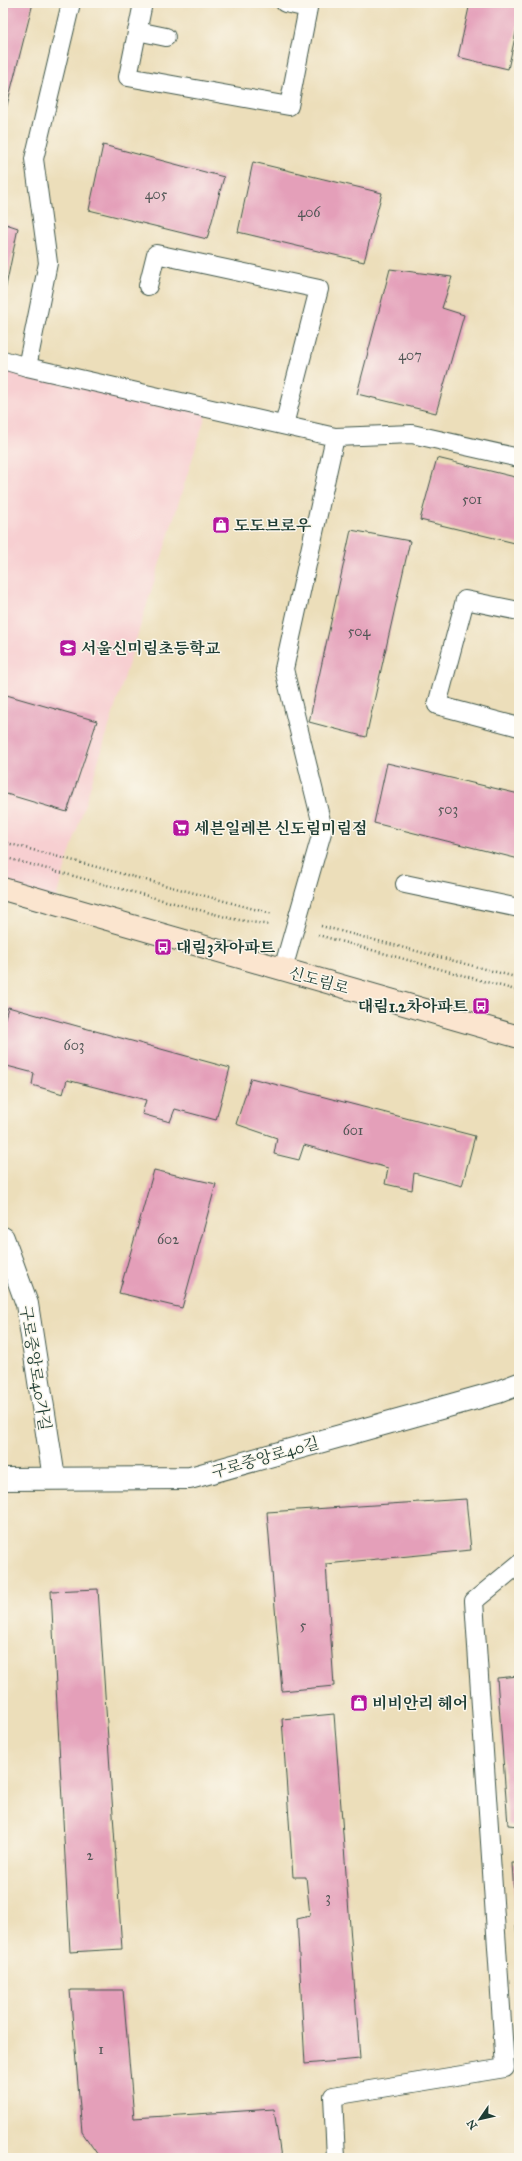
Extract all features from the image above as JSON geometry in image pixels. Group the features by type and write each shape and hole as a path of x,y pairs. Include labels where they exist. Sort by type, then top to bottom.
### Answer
{"street":[{"name":"신도림로","path":"3,889 519,1037"},
{"name":"구로중앙로40가길","path":"3,1238 27,1304 54,1478"},
{"name":"구로중앙로40길","path":"3,1479 190,1478 498,1392 519,1384"}],"lane":[{"path":"27,367 48,263 34,159 71,3"},
{"path":"143,3 128,77 289,106 308,8 285,3"},
{"path":"137,31 166,38"},
{"path":"148,286 156,254 319,289 284,425"},
{"path":"3,360 27,367 335,437 412,434 519,458"},
{"path":"283,969 323,829 284,669 335,437"},
{"path":"519,612 465,600 437,705 519,727"},
{"path":"404,884 519,908"},
{"path":"336,2158 333,2096 505,2068 474,1601 519,1564"}],"path":[{"path":"3,842 295,924 519,992"},
{"path":"3,857 233,919 295,924 519,978"}],"shaded area":[{"name":"서울신미림초등학교","path":"3,360 208,408 54,904 3,889"}],"building":[{"path":"3,3 33,3 6,109 3,108"},
{"path":"470,3 519,3 519,19 508,69 458,57"},
{"path":"103,145 224,177 207,239 89,210"},
{"path":"253,162 382,193 364,262 238,232"},
{"path":"3,223 18,228 5,291 3,290"},
{"path":"390,269 452,277 442,308 464,315 436,413 357,394"},
{"path":"437,458 519,478 519,544 420,520"},
{"path":"351,530 410,541 366,737 309,722"},
{"path":"3,694 97,721 67,812 3,793"},
{"path":"387,763 519,794 519,859 374,823"},
{"path":"8,1007 230,1068 216,1120 175,1109 170,1122 142,1114 146,1100 67,1080 63,1094 32,1085 34,1073 3,1065 3,1025"},
{"path":"251,1078 475,1136 462,1186 414,1173 412,1190 385,1184 388,1168 304,1145 299,1160 274,1154 277,1138 236,1124"},
{"path":"154,1170 216,1184 182,1308 119,1293"},
{"path":"466,1499 471,1550 326,1564 334,1686 282,1691 267,1512"},
{"path":"98,1589 122,1949 70,1952 51,1591"},
{"path":"519,1676 519,1826 508,1825 497,1678"},
{"path":"334,1714 360,2059 305,2064 297,1919 310,1916 306,1877 293,1877 282,1719"},
{"path":"512,1863 519,1863 519,1957 518,1957"},
{"path":"70,1990 123,1990 134,2118 274,2109 281,2158 100,2158 82,2132"}],"place":[{"name":"도도브로우","path":"221,525"},
{"name":"서울신미림초등학교","path":"68,648"},
{"name":"세븐일레븐 신도림미림점","path":"181,828"},
{"name":"대림3차아파트","path":"163,947"},
{"name":"대림1.2차아파트","path":"481,1006"},
{"name":"비비안리 헤어","path":"359,1703"}]}
